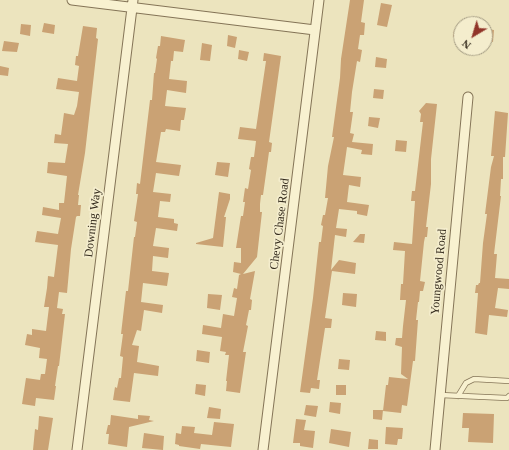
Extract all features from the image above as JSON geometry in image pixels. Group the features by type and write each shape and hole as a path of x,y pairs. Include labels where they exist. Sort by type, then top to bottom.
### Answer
{"street":[{"path":"72,0 132,4 315,30"},
{"name":"Chevy Chase Road","path":"263,450 319,0"},
{"name":"Downing Way","path":"77,450 132,4"},
{"name":"Youngwood Road","path":"435,450 468,97"}],"lane":[{"path":"458,396 466,383 474,379 509,380"},
{"path":"440,395 507,398 509,396"}],"building":[{"path":"350,0 364,0 361,22 365,23 364,35 360,35 358,49 362,50 360,62 357,61 352,92 350,112 353,112 350,133 354,134 352,142 373,144 372,155 361,154 362,150 347,147 343,175 361,177 360,187 349,185 347,202 369,205 367,216 357,214 357,211 339,209 336,228 347,229 346,237 335,235 331,270 339,260 356,263 355,274 332,271 325,318 332,319 331,328 325,328 317,380 320,380 319,389 311,388 310,393 300,392 319,242 321,242 323,226 321,225 323,215 325,215 328,198 325,198 328,166 334,137 332,137 341,59"},
{"path":"381,3 392,5 387,27 377,25"},
{"path":"44,23 55,25 54,34 42,32"},
{"path":"21,24 31,25 30,36 20,34"},
{"path":"83,26 97,28 96,38 98,39 85,153 78,195 78,205 81,205 80,216 76,217 71,249 67,293 59,292 57,308 63,309 62,314 65,314 54,400 36,398 35,406 22,404 26,378 40,380 41,374 45,374 47,359 39,358 40,348 25,345 27,334 32,335 32,329 46,331 49,307 44,307 48,276 54,277 58,245 35,242 37,231 58,234 61,218 42,215 43,207 59,210 59,203 64,203 67,176 47,173 48,162 65,163 68,144 54,143 55,134 61,135 64,113 74,115 79,92 56,89 58,78 77,81 79,66 75,65"},
{"path":"228,35 237,37 235,48 227,46"},
{"path":"161,36 185,40 183,52 174,51 169,79 187,81 186,93 167,90 165,106 186,108 184,120 181,120 180,131 166,129 165,132 161,132 156,162 181,165 179,176 156,173 153,192 171,194 170,202 160,201 158,217 174,219 174,223 178,224 177,231 156,228 153,246 169,248 168,258 153,256 152,271 169,273 167,286 143,283 141,302 163,305 162,313 144,310 141,331 137,330 132,345 139,346 137,362 159,366 158,376 134,373 130,402 113,400 115,387 117,388 119,378 121,378 123,357 120,356 123,334 121,334 137,222 134,221 138,194 136,194 137,183 140,184 150,100 152,100 156,58 158,46 160,46"},
{"path":"4,41 19,43 17,52 2,51"},
{"path":"202,43 212,45 210,61 200,60"},
{"path":"239,50 249,52 247,61 238,59"},
{"path":"264,53 281,56 269,142 272,143 271,152 269,152 263,195 261,195 260,212 262,212 257,257 243,274 255,271 250,299 252,300 251,310 249,310 246,325 248,326 243,352 246,352 240,393 226,391 229,355 225,355 226,352 220,351 222,337 202,334 203,325 221,328 223,314 234,316 237,298 232,297 234,288 237,289 239,275 241,274 233,272 234,262 241,263 241,248 236,248 241,216 243,216 245,188 248,189 251,170 249,169 251,157 254,157 256,141 238,139 240,127 256,129 266,61 263,61"},
{"path":"376,57 387,59 386,68 375,67"},
{"path":"0,66 9,68 8,76 0,75"},
{"path":"374,89 384,90 383,99 373,98"},
{"path":"426,103 437,104 426,227 428,227 427,237 425,237 424,242 420,281 425,282 423,291 420,291 418,302 415,361 413,361 407,406 402,405 401,413 383,411 386,385 388,385 389,377 408,379 401,374 402,347 395,345 396,338 402,338 406,300 400,300 401,284 403,284 405,251 393,250 394,242 412,244 415,201 411,201 412,191 415,191 423,122 420,122 421,114 419,111"},
{"path":"495,111 508,113 505,157 503,157 503,179 501,179 501,196 494,254 497,254 495,278 509,279 509,289 498,288 495,308 508,310 507,317 489,315 487,335 475,333 478,293 475,293 476,285 480,283 487,214 485,214 491,167 494,156 491,156"},
{"path":"369,117 380,118 378,128 368,126"},
{"path":"396,140 407,141 406,152 395,151"},
{"path":"217,162 230,163 228,177 215,175"},
{"path":"219,192 230,194 230,199 224,217 226,217 223,247 196,244 213,238"},
{"path":"360,234 365,234 364,243 353,242"},
{"path":"343,293 357,294 356,307 342,305"},
{"path":"208,294 222,295 220,310 207,308"},
{"path":"376,331 386,332 386,341 375,340"},
{"path":"197,350 210,352 209,363 196,361"},
{"path":"339,359 350,360 349,370 338,369"},
{"path":"196,384 206,385 205,396 195,394"},
{"path":"336,385 346,385 346,395 336,395"},
{"path":"330,402 341,403 340,414 329,412"},
{"path":"306,405 318,406 316,417 304,415"},
{"path":"209,407 221,409 220,419 207,418"},
{"path":"373,410 383,410 382,420 373,419"},
{"path":"463,413 494,414 493,443 468,442 469,428 462,428"},
{"path":"111,415 138,419 138,415 150,416 149,420 154,421 129,427 127,447 108,444 109,434 106,434 108,425 110,425"},
{"path":"39,416 53,418 48,450 33,450 35,429 38,430"},
{"path":"296,419 306,420 304,430 315,431 313,448 300,446 300,443 293,443"},
{"path":"214,422 234,424 231,447 201,444 200,449 175,444 176,433 181,434 182,426 195,427 194,433 212,435"},
{"path":"386,427 403,428 402,439 398,439 397,445 385,444"},
{"path":"331,429 351,432 349,447 329,443"},
{"path":"144,433 164,436 163,450 142,448"},
{"path":"369,439 378,440 378,449 368,449"}]}
